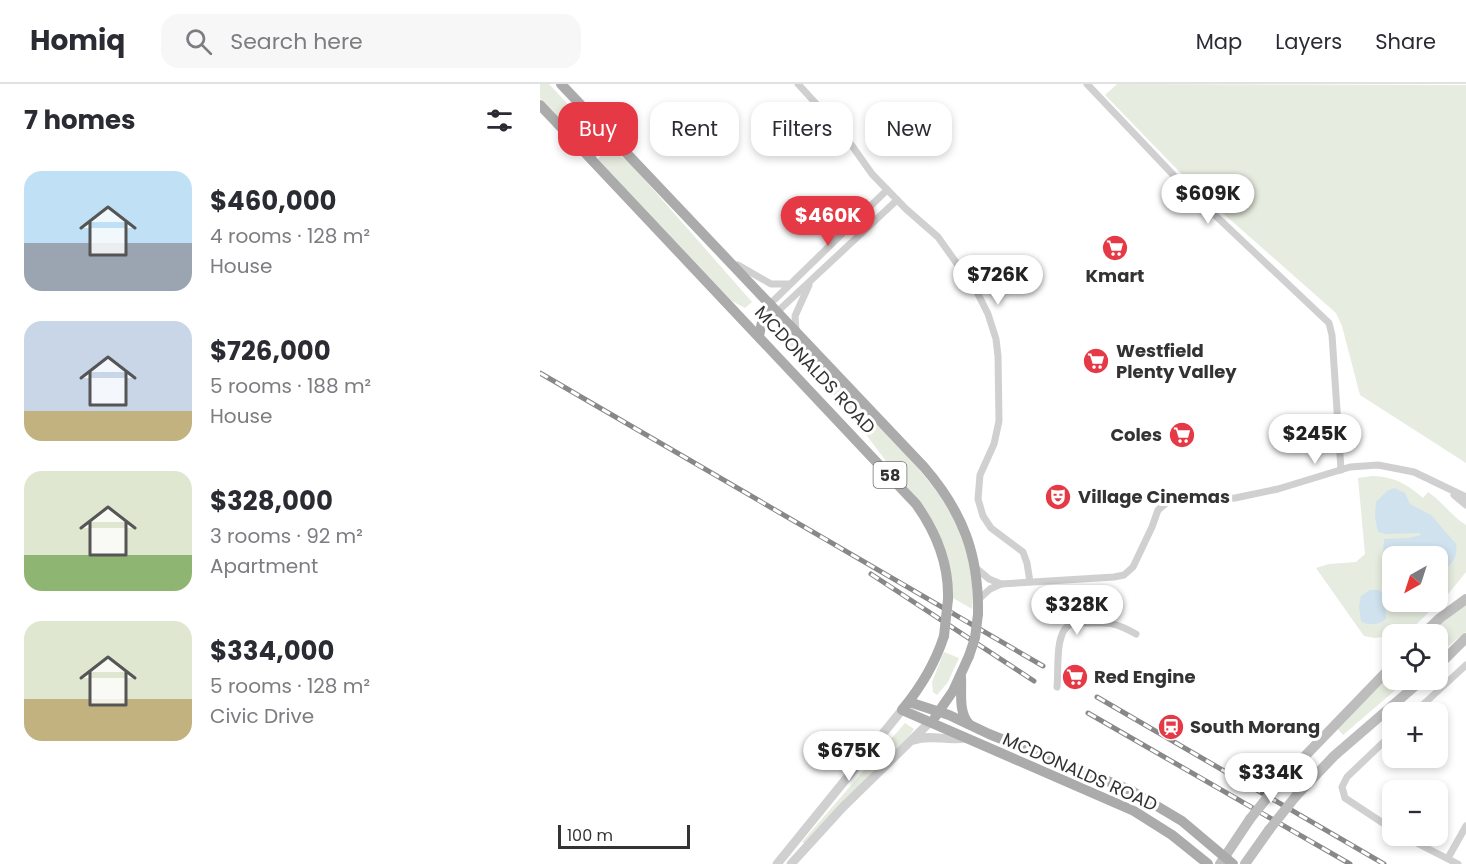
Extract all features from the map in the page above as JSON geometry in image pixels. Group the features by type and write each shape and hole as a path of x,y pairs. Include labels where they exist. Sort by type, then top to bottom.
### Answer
{"main road":[{"name":"MCDONALDS ROAD","path":"561,84 578,102"},
{"name":"MCDONALDS ROAD","path":"540,105 558,124"},
{"name":"MCDONALDS ROAD","path":"589,156 926,517 939,545 946,575 948,599 944,636 932,667 906,706"},
{"name":"MCDONALDS ROAD","path":"630,156 945,492 966,534 976,568 979,599 975,638 969,656 953,691 931,721"},
{"path":"759,336 774,308"},
{"path":"1434,624 1466,599"},
{"path":"1448,656 1466,638"},
{"name":"MCDONALDS ROAD","path":"961,674 962,711 963,717 969,724"},
{"path":"1226,861 1250,819 1278,784 1382,676"},
{"path":"1245,864 1296,796 1334,756 1410,690"},
{"name":"MCDONALDS ROAD","path":"906,706 939,712 1130,790 1182,821 1226,861"},
{"name":"MCDONALDS ROAD","path":"906,706 964,738 1134,811 1172,836 1208,864"}],"street":[{"path":"798,84 843,134 866,167 943,244 977,292 992,326 998,356 999,421 994,444 980,475 978,499 988,524 1023,552 1030,582"},
{"path":"1087,84 1180,182 1329,323 1332,335 1341,470"},
{"path":"774,308 788,284 887,190"},
{"path":"774,308 812,280 897,200"},
{"path":"725,257 765,281 778,285 788,284"},
{"path":"797,334 794,326 795,318 812,280"},
{"path":"979,599 992,587 1001,584 1124,574 1135,564 1158,510 1167,500 1236,498 1367,465 1388,466 1414,472 1466,497"},
{"path":"1446,489 1466,505"},
{"path":"976,568 989,579 1001,584"},
{"path":"1057,687 1060,638 1067,627 1074,623 1112,622 1136,634"},
{"path":"1426,702 1466,665"},
{"path":"777,864 906,706"},
{"path":"791,864 843,807 931,721"},
{"path":"912,741 926,737 943,740 964,738"},
{"path":"1382,744 1347,777 1342,787 1345,798 1382,822"},
{"path":"1448,858 1466,826"},
{"path":"1423,846 1458,864"}],"shaded area":[{"path":"540,84 549,84 566,102 558,102 558,117 540,98"},
{"path":"1117,84 1466,85 1466,463 1360,395 1342,326 1336,313 1200,193 1105,95"},
{"path":"600,156 621,156 629,162 752,302 745,308 732,301 598,159"},
{"path":"784,329 914,464 946,506 967,552 972,579 972,609 953,598 944,547 923,505 895,473 846,408 780,339 778,335"},
{"path":"1372,476 1393,479 1411,488 1423,498 1428,492 1466,525 1466,572 1448,594 1448,546 1382,546 1382,612 1429,612 1416,624 1382,624 1382,637 1364,636 1316,568 1329,564 1356,562 1365,554 1358,478"},
{"path":"1466,604 1466,632 1448,646 1448,624 1441,624"},
{"path":"944,652 959,658 948,682 937,695 933,692 932,682"},
{"path":"1382,683 1382,690 1395,690 1343,735 1337,728"},
{"path":"905,723 914,729 909,736 849,795 805,844 802,842"}],"water":[{"path":"1394,488 1405,493 1410,504 1431,515 1456,544 1454,559 1448,566 1448,546 1384,546 1384,539 1421,535 1420,533 1386,534 1378,532 1375,517 1376,502 1387,491"},
{"path":"1370,590 1379,590 1382,592 1382,612 1386,612 1386,619 1377,624 1367,624 1361,621 1359,606 1361,596"}],"railway":[{"path":"540,373 1043,666"},
{"path":"871,574 1034,681"},
{"path":"1097,697 1384,864"},
{"path":"1088,713 1350,864"}],"place":[{"name":"Kmart","path":"1115,248"},
{"name":"Westfield Plenty Valley","path":"1096,361"},
{"name":"Coles","path":"1182,435"},
{"name":"Village Cinemas","path":"1058,497"},
{"name":"Red Engine","path":"1075,677"},
{"name":"South Morang","path":"1171,727"}]}
